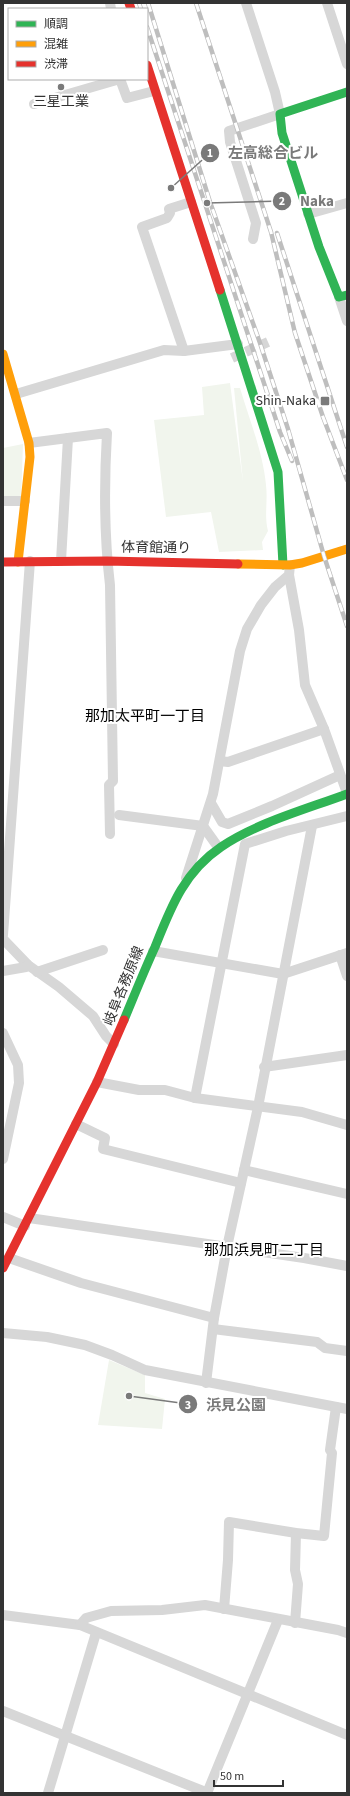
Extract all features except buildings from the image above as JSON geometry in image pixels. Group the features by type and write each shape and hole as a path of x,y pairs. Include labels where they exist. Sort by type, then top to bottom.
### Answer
{"street":[{"path":"246,3 275,92 280,114 282,133 308,214 343,296 347,321"},
{"path":"327,3 347,64"},
{"path":"148,69 154,91 238,344 278,472 286,565 299,630 305,685 324,729 347,794"},
{"path":"34,104 117,80"},
{"path":"120,80 128,98 154,91"},
{"path":"253,239 256,223 230,142 230,131 347,92"},
{"path":"184,351 142,227 167,218 170,213 169,208 191,202"},
{"path":"308,214 347,203"},
{"path":"16,394 164,350 184,351 238,344"},
{"path":"3,354 16,394 29,443 30,457 18,562"},
{"path":"29,443 107,434 104,478 107,561 110,585 113,780 108,785 110,834"},
{"path":"61,562 68,438"},
{"path":"3,501 25,501"},
{"name":"体育館通り","path":"3,562 107,561 286,565 302,563 347,549"},
{"path":"3,935 30,561"},
{"path":"185,880 211,803 240,651 247,629 261,605 275,587 288,575"},
{"path":"220,761 228,762 324,729"},
{"path":"211,803 222,822 228,824 340,775"},
{"name":"岐阜各務原線","path":"3,1268 97,1082 175,898 185,880 203,860 218,847 251,829 347,794"},
{"path":"119,815 204,826 218,847"},
{"path":"195,1098 245,844 286,831 312,826 347,816"},
{"path":"206,1382 214,1318 227,1247 258,1106 264,1067 312,826"},
{"path":"3,939 28,965 93,1016 106,1036 114,1044"},
{"path":"38,972 103,950"},
{"path":"153,951 283,974 344,954 347,976"},
{"path":"3,971 26,967 28,965"},
{"path":"3,1159 19,1083 18,1065 4,1038"},
{"path":"264,1067 347,1055"},
{"path":"97,1082 139,1090 165,1090 195,1098 302,1112 347,1125"},
{"path":"76,1124 105,1138 103,1149 241,1183"},
{"path":"244,1170 347,1194"},
{"path":"3,1217 27,1222 227,1247 347,1266"},
{"path":"9,1258 81,1283 214,1318"},
{"path":"213,1329 317,1342 324,1348 347,1351"},
{"path":"3,1334 48,1337 84,1345 112,1355 145,1370 347,1409"},
{"path":"224,1609 229,1522 324,1536 332,1453 330,1450 336,1407"},
{"path":"295,1623 298,1584 295,1570 296,1533"},
{"path":"80,1625 86,1618 111,1611 162,1610 205,1605 278,1620 344,1630"},
{"path":"3,1615 80,1625 96,1633 347,1735"},
{"path":"3,1710 66,1734 207,1793 278,1620"},
{"path":"48,1793 96,1633"}],"shaded area":[{"path":"230,383 243,482 234,388 240,388 262,460 266,491 266,520 268,531 262,542 263,550 219,552 211,512 166,517 154,420 204,415 202,387"},
{"path":"23,444 21,501 3,501 3,448"},
{"path":"109,1360 145,1375 145,1393 165,1399 162,1429 98,1425"}],"tunnel":[{"path":"232,358 268,342"}],"railway":[{"path":"139,3 141,8"},
{"path":"148,3 210,202 260,343 288,429 324,556 347,626"},
{"path":"196,3 271,232 295,333 323,417 347,480"},
{"path":"148,30 280,432 292,461"},
{"path":"277,233 347,447"}],"traffic: fast":[{"path":"347,92 280,114 282,133 319,247 339,297 347,295"},
{"path":"220,290 278,472 283,565"},
{"path":"124,1020 173,904 180,891 197,868 208,857 235,838 282,817 347,794"}],"traffic: slow":[{"path":"3,354 29,443 30,457 18,562"},
{"path":"238,564 290,565 302,563 347,549"}],"traffic: jam":[{"path":"129,3 131,8"},
{"path":"148,68 220,290"},
{"path":"3,562 107,561 238,564"},
{"path":"3,1268 97,1082 124,1020"}],"place":[{"name":"三星工業","path":"61,87"},
{"name":"左高総合ビル","path":"171,188"},
{"name":"Naka","path":"207,203"},
{"name":"Shin-Naka","path":"325,401"},
{"name":"浜見公園","path":"129,1396"}],"district":[{"name":"那加太平町一丁目","path":"145,716"},
{"name":"那加浜見町二丁目","path":"264,1250"}]}
